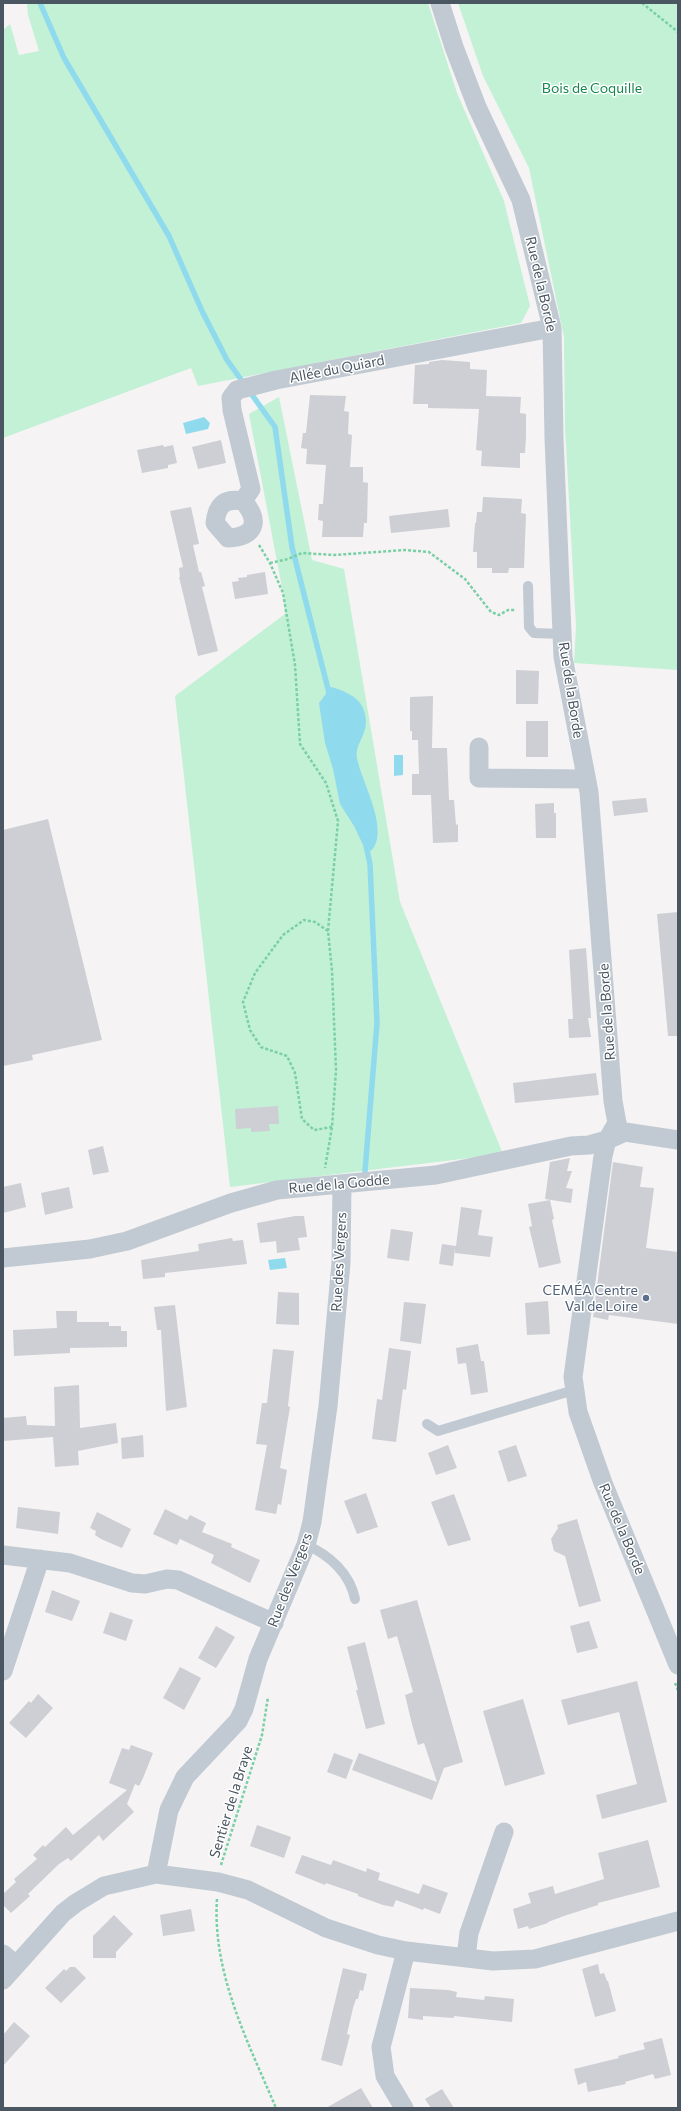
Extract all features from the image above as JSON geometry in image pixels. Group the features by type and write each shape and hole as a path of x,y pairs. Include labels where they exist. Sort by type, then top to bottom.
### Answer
{"street":[{"name":"Rue de la Borde","path":"440,3 454,47 477,107 521,200 552,328 554,438 563,658 586,779 593,837 613,1101 617,1123 608,1140 603,1156 574,1370 574,1390 578,1412 603,1482 678,1665"},
{"name":"Allée du Quiard","path":"243,501 251,489 232,410 231,398 246,387 552,328"},
{"path":"233,500 243,501 251,510 254,522 250,531 240,538 228,538 215,523 216,514 222,504 233,500"},
{"path":"479,747 479,778 586,779"},
{"name":"Rue de la Godde","path":"3,1258 90,1249 127,1241 231,1203 277,1190 436,1175 571,1146 589,1145 608,1140 625,1132 678,1140"},
{"name":"Rue des Vergers","path":"156,1874 169,1810 185,1776 238,1721 244,1709 258,1659 306,1545 312,1522 328,1406 341,1263 342,1184"},
{"path":"3,1555 70,1563 132,1583 145,1584 167,1579 178,1580 274,1623"},
{"path":"3,1671 40,1559"},
{"path":"466,1957 470,1933 504,1832"},
{"path":"3,1980 9,1960 76,1903 104,1886 156,1874 228,1884 248,1890 326,1928 378,1945 406,1951 493,1961 535,1959 678,1921"},
{"path":"404,2108 385,2076 381,2047 406,1951"}],"lane":[{"path":"528,586 529,627 534,633 562,634"},
{"path":"427,1424 438,1431 574,1390"},
{"path":"306,1545 326,1556 347,1576 355,1599"}],"path":[{"path":"642,3 678,32"},
{"path":"250,531 270,563 283,593 295,665 300,744 326,783 338,821 328,931 332,971 336,1070 332,1127 323,1185"},
{"path":"270,563 288,559 302,553 334,555 405,550 429,552 465,579 491,612 499,615 508,610 529,610"},
{"path":"328,931 315,922 304,920 283,935 255,972 244,1002 250,1030 261,1047 287,1056 295,1073 302,1119 314,1130 332,1127"},
{"name":"Sentier de la Braye","path":"220,1871 262,1735"},
{"path":"217,1896 216,1910 222,1961 237,2018 276,2108"}],"green space":[{"path":"27,3 428,3 457,93 504,201 530,306 521,323 198,386 191,368 3,438 3,30 10,24 19,55 39,51 28,15"},
{"name":"Bois de Coquille","path":"458,3 678,3 678,670 574,663 576,626 565,428 564,337 529,168 483,76"},
{"path":"279,397 312,560 344,569 400,902 503,1154 230,1187 175,696 285,614 283,593 249,414"}],"water":[{"path":"204,417 210,423 208,429 186,434 183,423"},
{"path":"331,687 354,697 363,708 366,724 358,747 357,758 373,806 378,831 376,842 371,851 364,847 354,826 340,804 333,769 325,743 319,703"},
{"path":"394,755 403,755 403,775 394,776"},
{"path":"285,1258 287,1268 270,1270 268,1260"}],"building":[{"path":"442,360 470,362 470,369 487,370 486,396 521,397 520,413 526,414 526,436 525,453 520,453 520,468 481,466 482,451 476,450 479,409 428,408 428,404 413,404 415,365 429,364 429,362"},
{"path":"310,395 346,396 344,411 349,412 348,434 352,435 350,467 363,467 363,482 368,483 367,523 364,523 363,537 322,537 323,521 318,520 319,504 323,504 326,465 306,464 307,449 301,448 303,433 306,433"},
{"path":"221,440 226,463 198,469 192,447"},
{"path":"163,445 164,447 173,445 177,463 168,465 168,468 142,473 137,450"},
{"path":"483,497 522,499 521,513 526,514 524,568 509,568 508,573 492,573 492,568 477,568 477,552 473,552 475,523 477,512 482,512"},
{"path":"191,507 199,544 193,545 199,572 201,572 205,586 202,587 218,651 198,656 179,577 179,568 183,567 170,511"},
{"path":"448,509 450,527 391,533 389,516"},
{"path":"265,572 268,594 235,599 232,582 239,581 238,578 247,577 247,575"},
{"path":"516,670 539,671 538,704 516,704"},
{"path":"433,696 432,748 447,748 449,800 454,800 456,825 458,824 458,842 433,843 431,795 412,795 412,774 419,774 418,740 412,740 412,731 410,731 410,697"},
{"path":"526,721 548,721 548,757 526,757"},
{"path":"646,798 648,812 614,816 612,801"},
{"path":"554,803 554,813 556,813 556,838 536,838 535,804"},
{"path":"48,819 102,1040 32,1055 33,1060 3,1066 3,830"},
{"path":"678,912 678,1036 668,1036 657,914"},
{"path":"586,948 591,1018 588,1018 591,1037 569,1038 568,1019 573,1019 569,950"},
{"path":"596,1073 599,1095 515,1103 513,1083"},
{"path":"278,1106 279,1124 269,1124 270,1131 251,1132 251,1128 236,1129 235,1109"},
{"path":"103,1146 109,1172 93,1175 88,1150"},
{"path":"570,1158 567,1171 572,1171 566,1188 573,1189 571,1203 545,1199 550,1162"},
{"path":"613,1162 643,1167 640,1187 654,1188 646,1248 678,1252 678,1324 609,1315 608,1320 593,1317"},
{"path":"21,1183 26,1207 3,1213 3,1187"},
{"path":"69,1187 73,1208 45,1215 41,1193"},
{"path":"550,1200 554,1219 552,1220 561,1263 539,1268 529,1227 532,1226 528,1204"},
{"path":"461,1207 482,1210 478,1235 493,1237 490,1257 455,1253 455,1248 453,1266 439,1264 442,1244 456,1246"},
{"path":"295,1216 304,1216 307,1237 298,1238 300,1250 277,1253 276,1241 260,1243 257,1223"},
{"path":"391,1229 413,1232 409,1261 387,1258"},
{"path":"232,1238 233,1241 243,1240 247,1264 165,1273 165,1277 143,1279 141,1260 199,1251 198,1244"},
{"path":"278,1292 299,1293 299,1325 276,1324"},
{"path":"548,1301 550,1334 527,1335 525,1303"},
{"path":"404,1302 426,1304 421,1344 400,1341"},
{"path":"175,1305 187,1407 166,1411 161,1330 157,1330 154,1307"},
{"path":"56,1311 77,1311 77,1322 109,1322 109,1326 121,1326 121,1331 127,1331 127,1347 70,1348 70,1353 14,1356 13,1330 57,1328"},
{"path":"478,1344 481,1361 484,1361 488,1392 471,1395 466,1363 458,1364 456,1348"},
{"path":"389,1348 411,1351 406,1390 403,1389 396,1442 372,1439 377,1399 382,1400"},
{"path":"273,1349 294,1351 288,1406 290,1407 280,1468 287,1470 281,1505 278,1504 276,1514 255,1510 267,1445 256,1444 262,1403 267,1403"},
{"path":"79,1385 80,1428 116,1423 118,1443 78,1451 79,1465 55,1467 53,1437 3,1441 3,1418 26,1416 27,1425 55,1426 54,1387"},
{"path":"143,1435 144,1457 122,1459 121,1438"},
{"path":"448,1445 457,1468 436,1475 428,1453"},
{"path":"516,1445 527,1476 508,1482 498,1451"},
{"path":"366,1493 378,1527 357,1534 344,1501"},
{"path":"454,1494 471,1540 448,1546 431,1502"},
{"path":"18,1507 60,1512 58,1534 16,1528"},
{"path":"165,1509 187,1520 190,1515 206,1523 202,1532 232,1544 231,1547 260,1560 250,1583 211,1563 214,1555 180,1539 177,1545 153,1534"},
{"path":"97,1512 131,1529 122,1548 101,1539 95,1535 96,1531 90,1528"},
{"path":"577,1519 601,1601 579,1607 565,1556 554,1551 551,1539 558,1528 557,1525"},
{"path":"52,1590 80,1601 72,1621 45,1612"},
{"path":"417,1600 463,1762 444,1768 432,1800 352,1770 359,1753 437,1782 424,1743 418,1745 412,1724 405,1695 413,1692 397,1636 388,1639 380,1610"},
{"path":"110,1612 133,1620 126,1641 103,1633"},
{"path":"589,1621 598,1648 577,1653 570,1626"},
{"path":"216,1626 235,1637 216,1668 198,1658"},
{"path":"365,1642 385,1724 366,1729 347,1647"},
{"path":"180,1667 201,1678 184,1710 163,1698"},
{"path":"637,1681 667,1802 602,1819 596,1795 637,1784 619,1712 568,1725 561,1700"},
{"path":"38,1694 53,1708 26,1738 9,1723 29,1701 31,1703"},
{"path":"523,1699 545,1774 505,1786 483,1711"},
{"path":"131,1745 153,1753 139,1786 135,1784 127,1804 134,1812 103,1841 99,1835 71,1861 68,1858 59,1864 28,1894 30,1896 11,1913 3,1905 3,1894 16,1882 14,1879 37,1859 33,1855 43,1845 45,1847 66,1827 73,1835 127,1790 109,1783 122,1748 129,1750"},
{"path":"334,1753 353,1760 346,1779 327,1772"},
{"path":"257,1825 291,1837 284,1858 250,1846"},
{"path":"648,1840 660,1887 598,1903 598,1905 529,1929 528,1926 518,1929 513,1909 531,1903 528,1893 553,1886 555,1894 604,1879 598,1853"},
{"path":"302,1855 331,1865 333,1860 366,1872 367,1868 380,1873 378,1880 419,1894 423,1884 448,1893 440,1914 424,1908 423,1910 396,1900 393,1907 383,1905 358,1896 358,1894 326,1883 325,1885 295,1873"},
{"path":"191,1909 195,1931 163,1936 160,1915"},
{"path":"114,1915 133,1934 116,1952 116,1958 93,1958 93,1936"},
{"path":"598,1964 600,1974 604,1973 608,1981 616,2011 595,2017 582,1969"},
{"path":"70,1967 75,1967 86,1978 61,2003 45,1988 64,1969 66,1971"},
{"path":"343,1968 367,1974 363,1991 360,1990 358,1999 356,1999 353,2008 347,2034 350,2035 342,2066 321,2060"},
{"path":"410,1988 448,1990 457,1992 456,1997 484,2000 485,1996 514,1999 512,2022 454,2016 454,2018 423,2016 423,2020 408,2018"},
{"path":"14,2022 30,2036 3,2066 3,2035"},
{"path":"662,2038 671,2075 655,2079 653,2074 625,2082 626,2084 588,2092 586,2082 578,2085 574,2069 619,2058 618,2056 645,2049 643,2043"},
{"path":"361,2088 373,2108 326,2108"},
{"path":"442,2089 454,2108 431,2108 425,2099"}],"waterway":[{"path":"40,3 64,58 169,236 202,311 227,360 275,427 292,547 330,697"},
{"path":"365,841 370,864 377,1023 365,1171"}],"place":[{"name":"CEMÉA Centre Val de Loire","path":"646,1298"}]}
